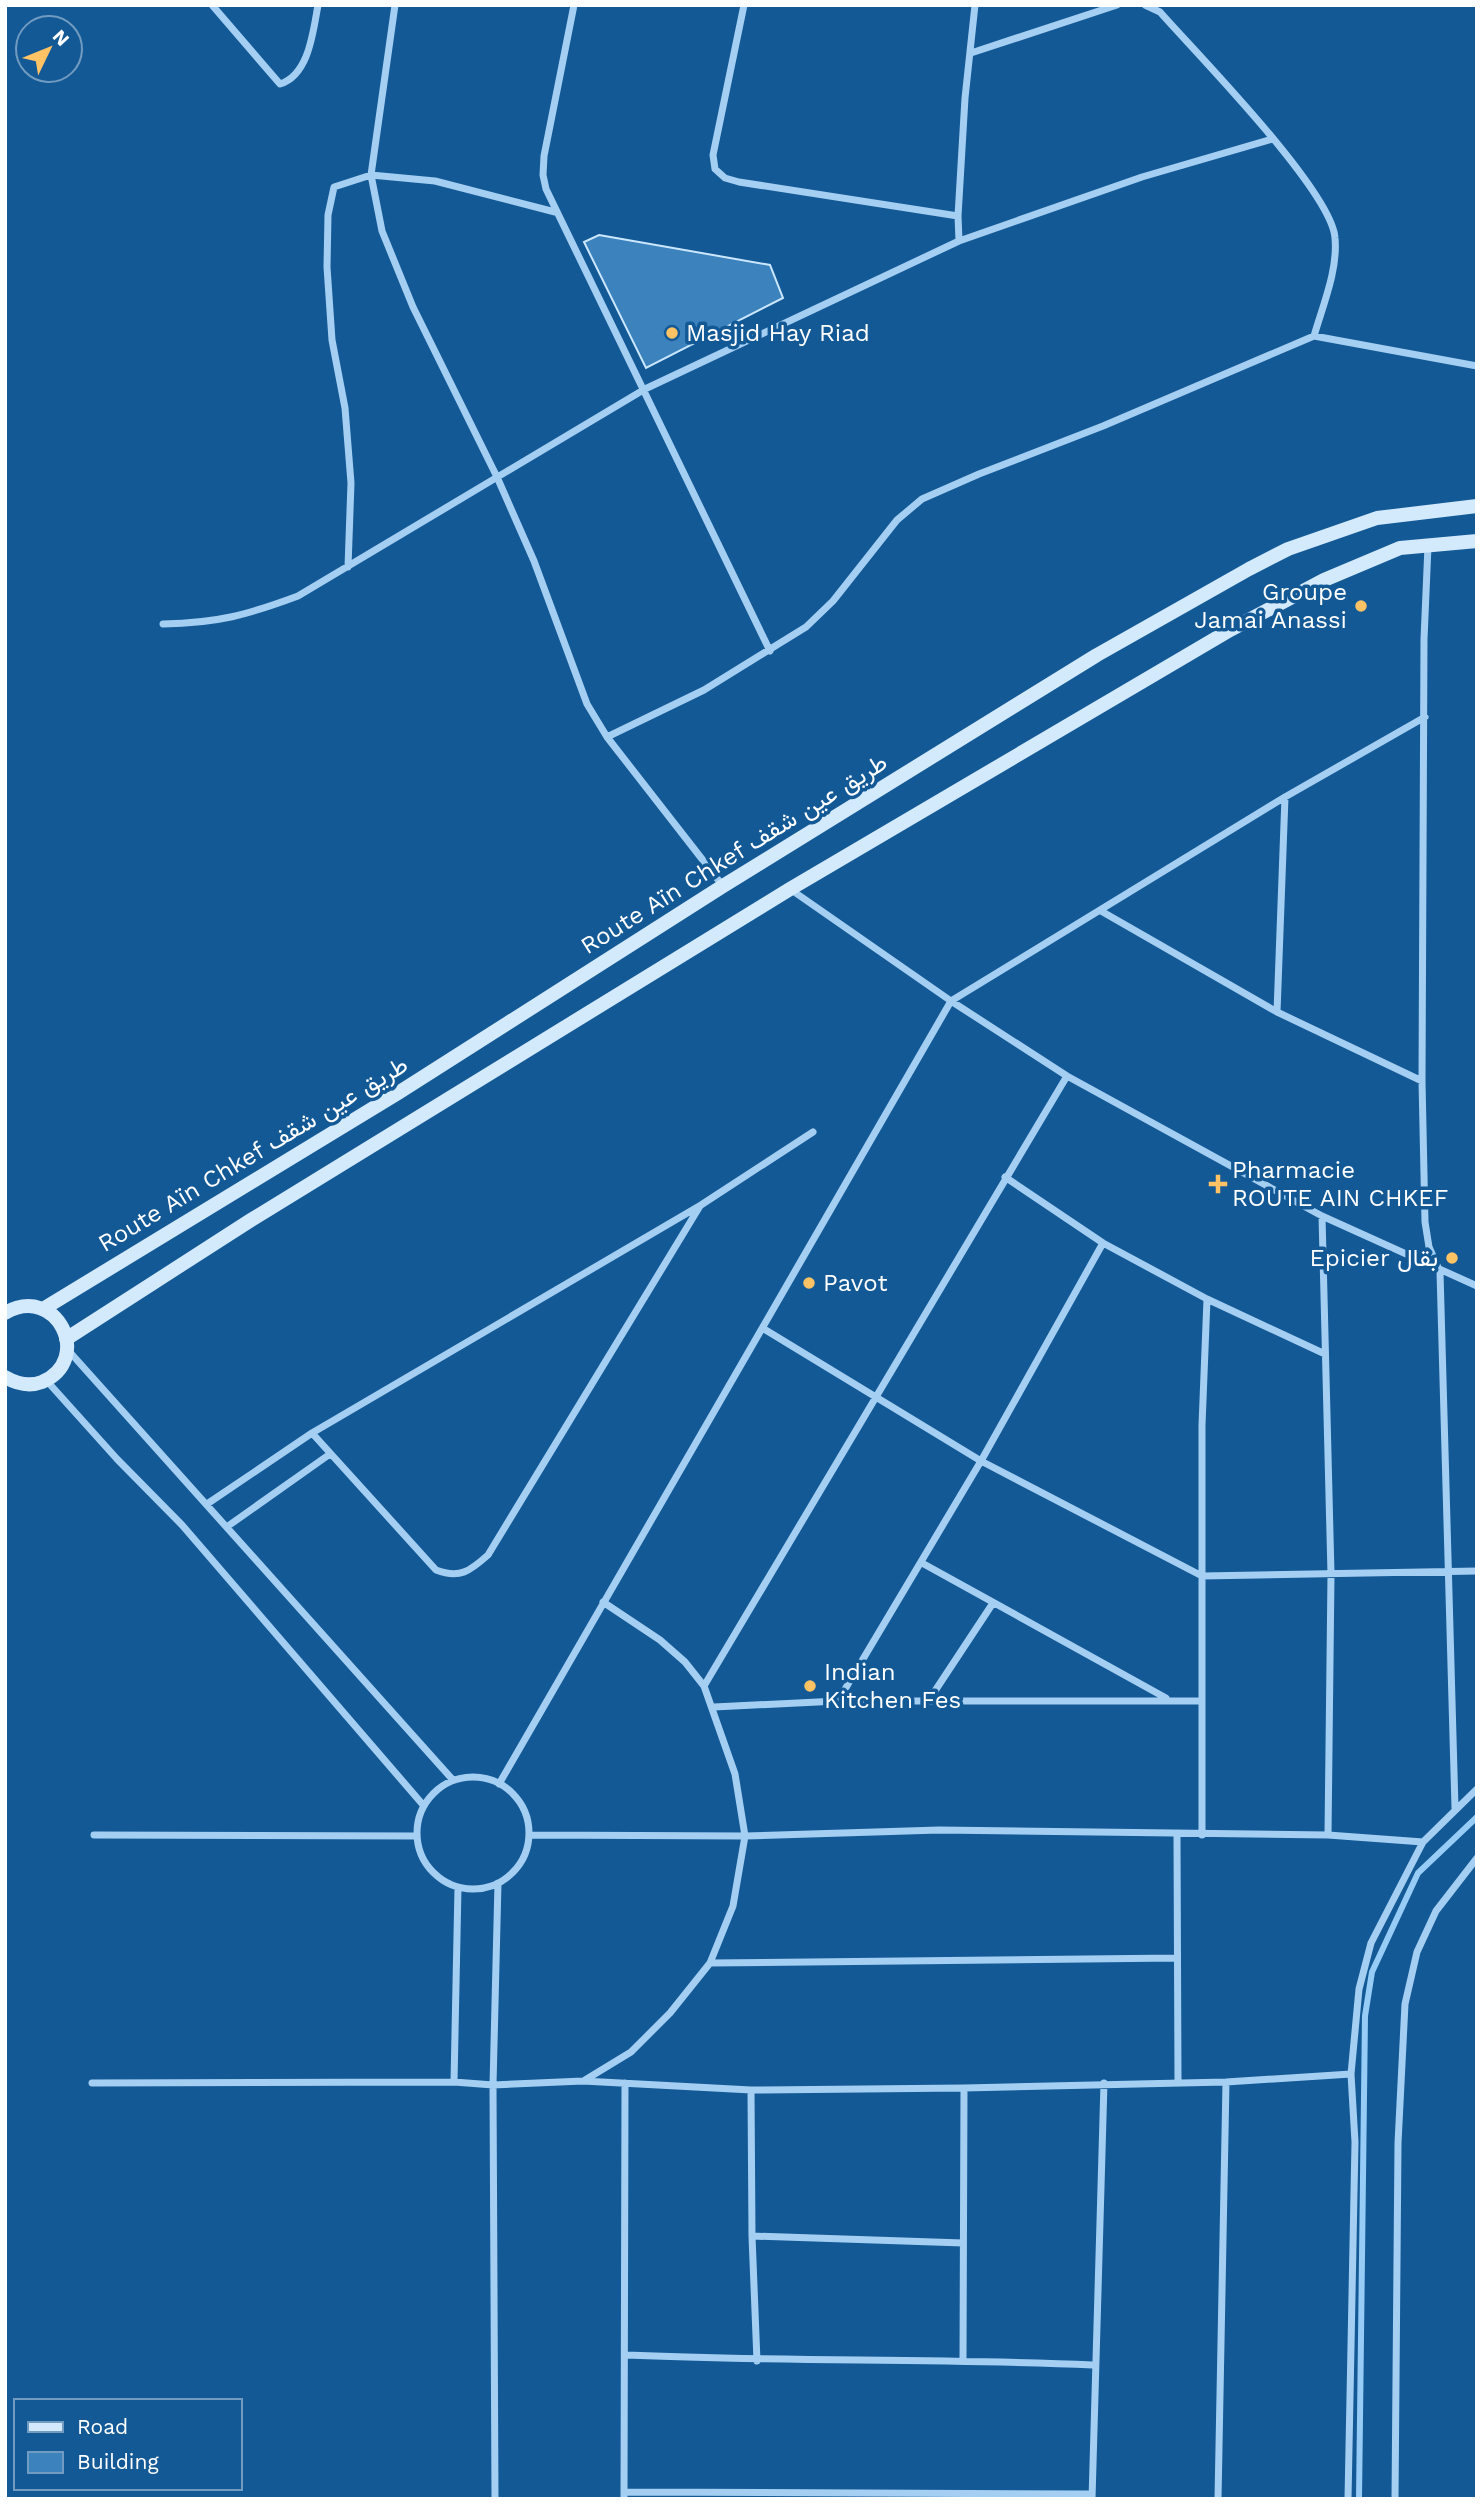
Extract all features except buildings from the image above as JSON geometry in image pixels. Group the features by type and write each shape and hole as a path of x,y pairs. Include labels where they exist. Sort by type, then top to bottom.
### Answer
{"main road":[{"name":"Route Aïn Chkef طريق عين شقف","path":"43,1309 398,1093 723,886 1097,655 1288,549 1377,518 1477,506"},
{"path":"67,1344 251,1220 790,889 1133,685 1281,602 1389,552 1428,545 1477,541"},
{"path":"5,1312 23,1306 43,1309 58,1321 67,1344 62,1365 46,1380 31,1384 7,1380"}],"street":[{"path":"212,5 280,84 291,81 300,71 318,5"},
{"path":"395,5 371,175 382,231 413,307 497,477 534,561 587,704 607,737 723,886"},
{"path":"574,5 542,175 555,212 645,389 770,650"},
{"path":"744,5 713,155 715,169 725,178 739,182 958,216"},
{"path":"959,241 958,216 975,5"},
{"path":"971,53 1117,5"},
{"path":"1145,5 1160,12 1272,139 1321,201 1335,236 1334,263 1314,336"},
{"path":"163,624 209,624 248,615 298,596 645,389 959,241 1142,177 1272,139"},
{"path":"348,566 351,483 345,408 332,340 327,267 328,215 334,187 371,175 435,181 555,212"},
{"path":"607,737 704,690 806,627 833,601 882,537 922,499 1314,336 1477,366"},
{"path":"1428,545 1424,639 1424,1222 1429,1247 1440,1272 1455,1808"},
{"path":"499,1784 951,1001 1285,797 1425,717"},
{"path":"1277,1012 1285,797"},
{"path":"790,889 951,1001 1067,1076 1322,1216 1440,1272 1477,1286"},
{"path":"1101,911 1277,1012 1422,1081"},
{"path":"704,1686 1067,1076"},
{"path":"207,1504 312,1433 701,1205 813,1132"},
{"path":"1005,1177 1103,1243 1207,1299 1325,1354"},
{"path":"312,1433 436,1570 451,1576 466,1574 488,1555 701,1205"},
{"path":"1322,1216 1331,1574 1328,1835"},
{"path":"838,1701 922,1563 1103,1243"},
{"path":"1202,1835 1202,1425 1207,1299"},
{"path":"764,1329 981,1461 1202,1576 1477,1571"},
{"path":"67,1344 132,1425 228,1527 453,1780"},
{"path":"46,1380 117,1459 183,1525 424,1806"},
{"path":"228,1527 330,1454"},
{"path":"922,1563 1168,1699"},
{"path":"583,2081 632,2052 670,2013 710,1963 733,1906 745,1836 735,1774 714,1707 704,1686 685,1662 660,1640 603,1602"},
{"path":"929,1700 993,1602"},
{"path":"714,1707 929,1700 1168,1699 1201,1702"},
{"path":"473,1777 499,1784 520,1802 528,1822 526,1852 517,1867 498,1883 474,1889 458,1887 432,1871 423,1858 417,1836 424,1806 436,1790 453,1780 473,1777"},
{"path":"1348,2499 1355,2142 1351,2074 1359,1989 1371,1943 1423,1842 1477,1789"},
{"path":"529,1835 745,1836 939,1830 1328,1835 1423,1842"},
{"path":"94,1835 417,1836"},
{"path":"1177,1835 1178,2082"},
{"path":"1395,2499 1398,2143 1405,2004 1417,1952 1436,1911 1477,1858"},
{"path":"495,2499 493,2085 498,1883"},
{"path":"454,2082 458,1887"},
{"path":"710,1963 1177,1958"},
{"path":"92,2083 454,2082 493,2085 583,2081 751,2090 1226,2082 1351,2074"},
{"path":"1217,2499 1226,2082"},
{"path":"625,2083 624,2496 1091,2497 1093,2365 1104,2083"},
{"path":"963,2359 964,2088"},
{"path":"751,2090 752,2236 757,2361"},
{"path":"752,2236 962,2242"},
{"path":"626,2355 757,2361 963,2359 1093,2365"}],"waterway":[{"path":"1359,2499 1365,2016 1372,1972 1418,1873 1477,1817"}],"place":[{"name":"Masjid Hay Riad","path":"672,333"},
{"name":"Groupe Jamai Anassi","path":"1361,606"},
{"name":"Pharmacie ROUTE AIN CHKEF","path":"1218,1184"},
{"name":"Epicier بقال","path":"1452,1258"},
{"name":"Pavot","path":"809,1283"},
{"name":"Indian Kitchen Fes","path":"810,1686"}]}
